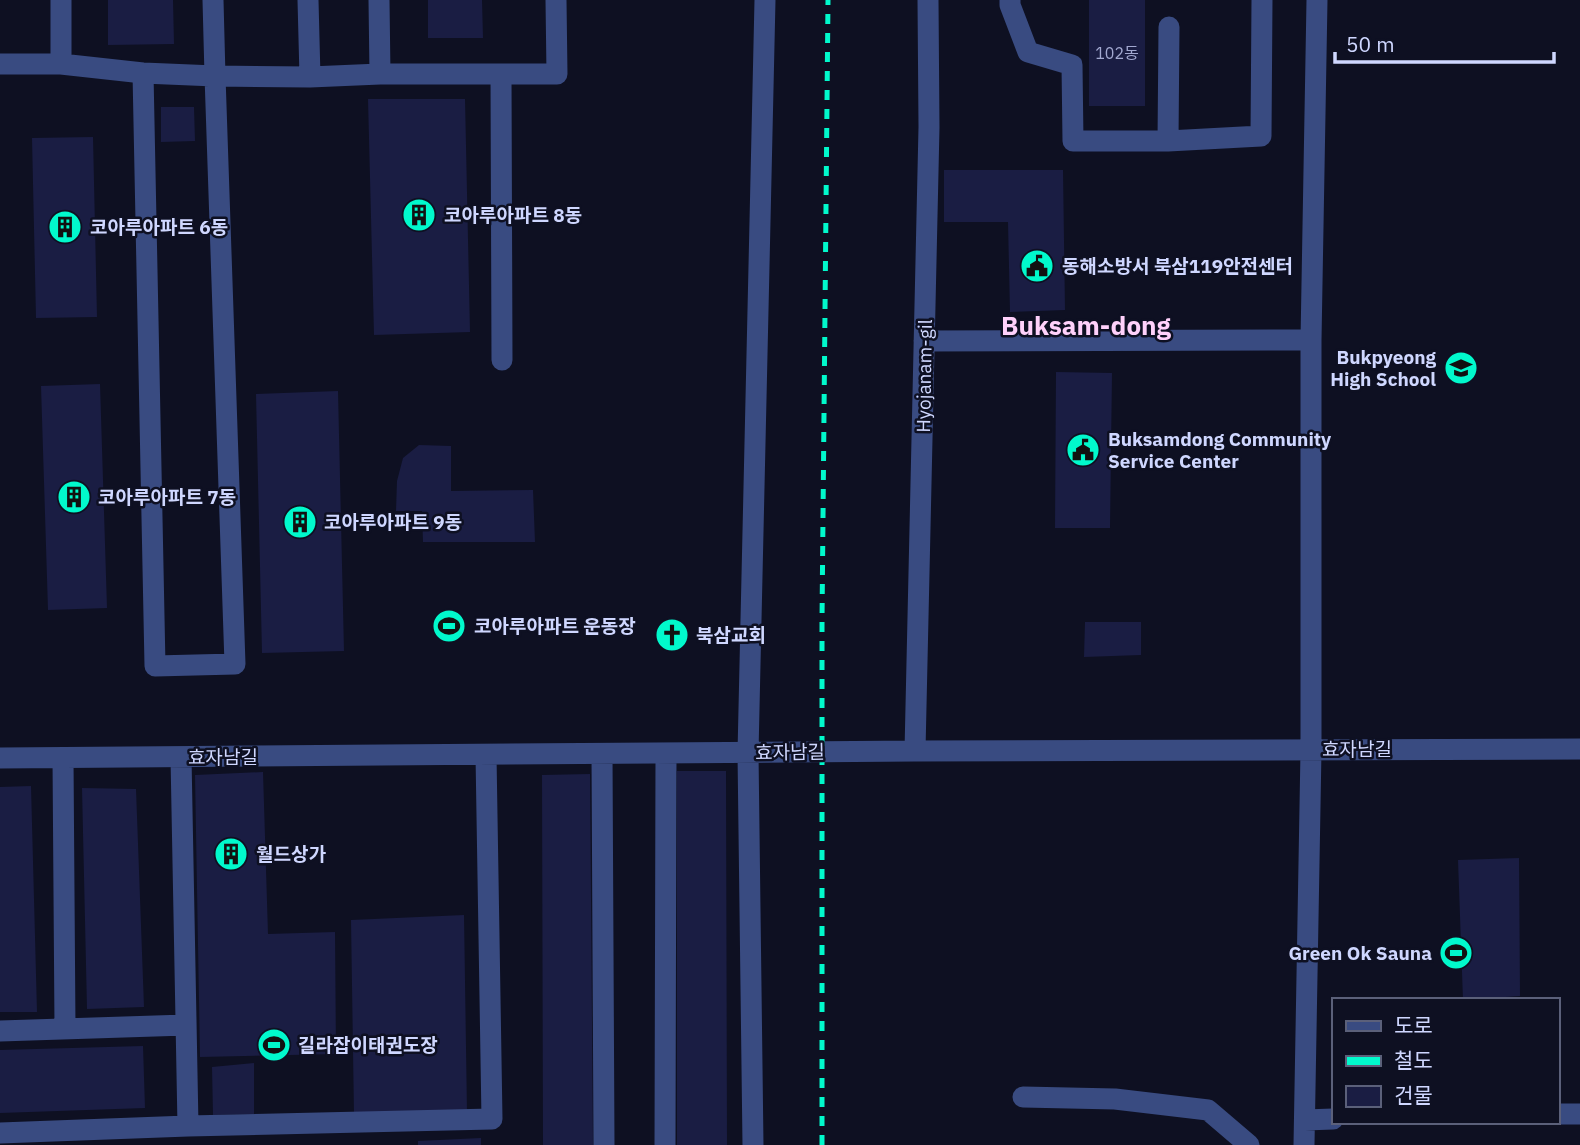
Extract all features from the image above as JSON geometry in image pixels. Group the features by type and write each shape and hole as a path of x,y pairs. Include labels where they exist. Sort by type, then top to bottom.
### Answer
{"street":[{"path":"61,0 61,64"},
{"path":"143,73 155,666 235,664 213,0"},
{"path":"308,0 310,77"},
{"path":"379,0 380,74"},
{"path":"0,64 61,64 143,73 215,76 557,74 556,0"},
{"path":"753,1145 748,753 765,0"},
{"name":"Hyojanam-gil","path":"915,751 929,127 928,0"},
{"path":"1010,0 1028,52 1072,65 1073,141 1168,141 1261,136 1262,0"},
{"path":"1304,1145 1311,750 1311,340 1317,0"},
{"path":"1168,141 1169,27"},
{"path":"500,74 502,360"},
{"path":"924,341 1311,340"},
{"name":"효자남길","path":"0,758 1580,748"},
{"path":"665,1145 666,753"},
{"path":"602,754 604,1145"},
{"path":"0,1133 67,1138 188,1126 492,1119 486,755"},
{"path":"181,757 188,1126"},
{"path":"63,758 65,1028"},
{"path":"0,1031 186,1025"},
{"path":"1023,1097 1115,1099 1208,1110 1249,1145"},
{"path":"1559,1114 1580,1114"},
{"path":"1305,1120 1332,1119"}],"building":[{"path":"108,0 173,0 174,44 108,45"},
{"path":"428,0 482,0 483,38 428,38"},
{"path":"1089,0 1145,0 1145,106 1089,106"},
{"name":"코아루아파트 8동","path":"368,99 465,99 470,332 374,335"},
{"path":"161,107 194,107 195,141 161,142"},
{"name":"코아루아파트 6동","path":"93,137 97,317 36,318 32,138"},
{"name":"동해소방서 북삼119안전센터","path":"944,170 1063,170 1065,310 1010,312 1008,222 944,222"},
{"name":"Buksamdong Community Service Center","path":"1056,372 1112,373 1110,528 1055,528"},
{"name":"코아루아파트 7동","path":"100,384 107,608 48,610 41,386"},
{"name":"코아루아파트 9동","path":"338,391 344,651 262,653 256,394"},
{"path":"419,445 451,446 451,491 533,490 535,542 423,542 422,511 396,511 397,481 403,458"},
{"path":"1085,622 1141,622 1141,655 1084,657"},
{"path":"677,771 726,771 727,1145 677,1145"},
{"name":"월드상가","path":"263,772 268,934 335,932 336,1054 200,1057 195,775"},
{"path":"590,774 593,1145 543,1145 542,775"},
{"path":"31,786 37,1012 0,1012 0,787"},
{"path":"82,788 136,789 144,1007 87,1009"},
{"path":"1519,858 1520,996 1463,998 1458,860"},
{"path":"464,915 467,1112 354,1115 351,920"},
{"path":"143,1046 145,1108 0,1113 0,1050"},
{"path":"254,1063 254,1114 213,1115 212,1067"},
{"path":"481,1138 481,1145 418,1145 418,1141"}],"railway":[{"path":"822,1145 822,621 828,0"}],"place":[{"name":"코아루아파트 8동","path":"419,215"},
{"name":"코아루아파트 6동","path":"65,227"},
{"name":"동해소방서 북삼119안전센터","path":"1037,266"},
{"name":"Bukpyeong High School","path":"1461,368"},
{"name":"Buksamdong Community Service Center","path":"1083,450"},
{"name":"코아루아파트 7동","path":"74,497"},
{"name":"코아루아파트 9동","path":"300,522"},
{"name":"코아루아파트 운동장","path":"449,626"},
{"name":"북삼교회","path":"672,635"},
{"name":"월드상가","path":"231,854"},
{"name":"Green Ok Sauna","path":"1456,953"},
{"name":"길라잡이태권도장","path":"274,1045"}],"district":[{"name":"Buksam-dong","path":"1086,325"}]}
